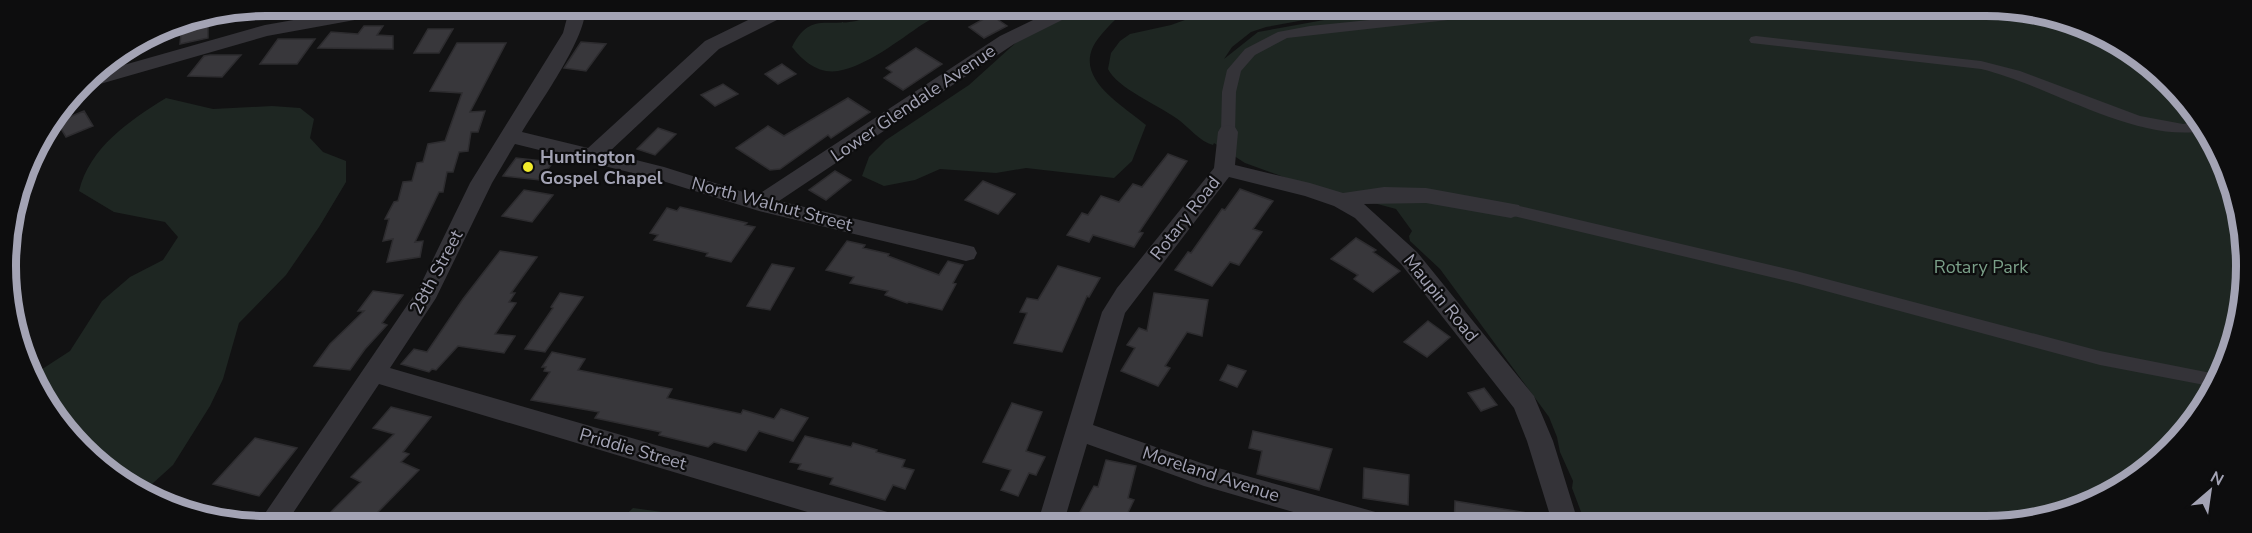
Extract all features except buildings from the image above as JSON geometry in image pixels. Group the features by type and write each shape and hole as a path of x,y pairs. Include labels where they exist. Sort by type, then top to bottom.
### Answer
{"street":[{"path":"281,16 282,27"},
{"path":"104,77 282,27 346,16"},
{"name":"28th Street","path":"276,516 428,292 481,183 572,33 576,16"},
{"path":"592,156 712,45 771,16"},
{"name":"Lower Glendale Avenue","path":"759,204 932,92 1007,40 1056,16"},
{"name":"Rotary Road","path":"1053,516 1118,304 1224,169 1229,92 1234,70 1250,52 1283,35 1310,30 1448,16"},
{"path":"1756,40 1936,58 1989,66 2046,85 2147,124 2178,130 2193,128"},
{"name":"North Walnut Street","path":"509,136 657,172 759,204 966,253"},
{"name":"Maupin Road","path":"1224,169 1310,190 1342,201 1363,213 1409,258 1516,390 1532,419 1563,516"},
{"path":"1342,201 1366,196 1401,195 1454,199 1511,210 1796,277 1930,315 2100,358 2209,379"},
{"name":"Priddie Street","path":"375,373 860,516"},
{"name":"Moreland Avenue","path":"1079,431 1204,475 1348,516"}],"green space":[{"path":"868,16 939,16 927,21 871,58 838,71 824,70 812,65 792,47 798,36 812,25 856,21"},
{"path":"1062,16 1120,16 1101,35 1092,49 1090,62 1093,75 1110,97 1146,125 1132,161 1114,178 1026,168 996,173 940,169 915,180 884,186 862,176 869,157 886,140 969,85 1030,30"},
{"name":"Rotary Park","path":"1196,16 1326,16 1251,32 1232,47 1224,59 1258,32 1324,20 1374,16 1985,16 2050,25 2096,42 2138,68 2184,114 2202,142 2222,186 2231,218 2236,266 2227,331 2202,392 2184,419 2162,443 2138,465 2110,483 2096,491 2050,508 2002,516 1583,516 1572,488 1573,481 1560,452 1549,417 1440,269 1410,241 1409,236 1412,231 1396,209 1303,184 1245,163 1214,143 1213,145 1203,141 1176,118 1120,83 1113,76 1108,69 1111,53 1120,41 1130,34 1171,25"},
{"path":"166,98 213,109 272,106 300,108 314,119 310,138 323,152 346,161 346,182 319,227 286,275 239,323 223,379 210,406 173,465 149,487 114,465 90,443 68,419 40,371 70,351 102,301 130,277 163,260 178,237 165,222 114,212 79,191 84,175 102,148 138,116"},
{"path":"633,508 691,516 625,516"}],"place":[{"name":"Huntington Gospel Chapel","path":"528,167"}]}
